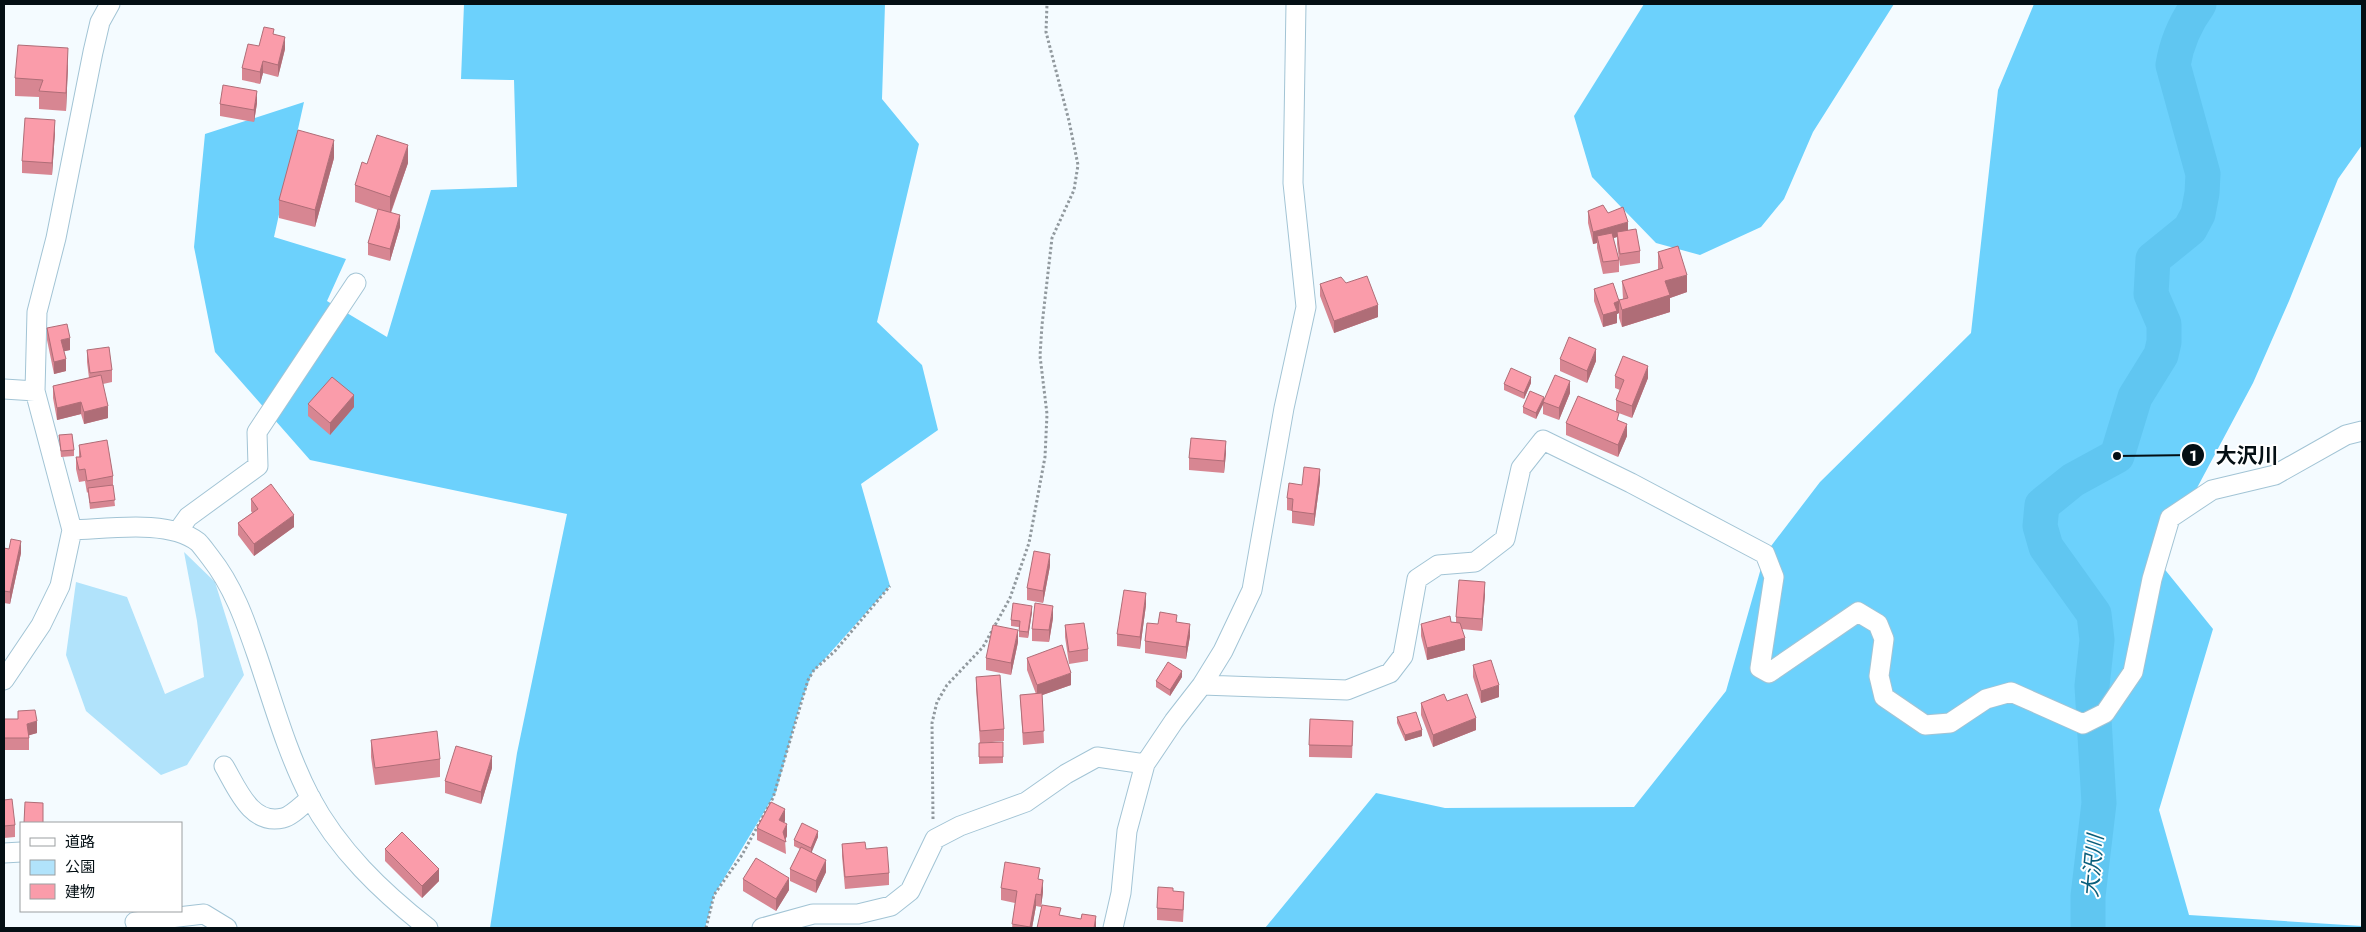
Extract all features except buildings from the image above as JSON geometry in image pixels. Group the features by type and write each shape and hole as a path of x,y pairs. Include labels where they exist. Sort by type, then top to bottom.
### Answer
{"street":[{"path":"4,680 41,625 60,586 72,530 35,391 37,312 56,238 100,22 110,4"},
{"path":"1113,928 1121,893 1127,831 1145,764 1174,721 1202,685 1223,650 1252,590 1284,408 1306,307 1293,183 1296,4"},
{"path":"178,531 188,517 258,466 256,432 356,284"},
{"path":"4,389 35,391"},
{"path":"1202,685 1348,690 1390,673 1403,656 1417,579 1438,565 1475,562 1505,539 1521,468 1543,440 1631,483 1765,554 1774,577 1760,668 1769,673 1858,612 1878,624 1884,638 1879,676 1884,698 1925,725 1950,722 1986,699 2011,692 2083,724 2105,713 2133,672 2152,579 2170,518 2212,490 2275,475 2346,435 2362,431"},
{"path":"72,530 158,528 178,531 198,542 223,573 240,608 280,722 311,798 335,836 368,876 380,889 428,928"},
{"path":"762,928 813,914 858,914 891,906 910,892 936,839 960,826 1026,802 1066,774 1097,757 1145,764"},
{"path":"224,766 248,806 263,818 283,818 311,798"},
{"path":"4,853 20,852"},
{"path":"135,922 204,914 227,928"}],"path":[{"path":"936,839 932,723 937,702 947,685 983,647 1010,598 1029,543 1045,457 1047,414 1040,356 1042,325 1052,238 1074,190 1078,166 1069,121 1046,32 1047,4"},
{"path":"706,928 714,895 742,856 773,798 808,680 814,670 835,651 890,586"}],"green space":[{"path":"184,552 215,582 244,675 187,765 161,775 86,711 66,655 76,582 127,597 165,694 204,677 197,621"}],"shaded area":[{"path":"464,4 885,4 882,99 919,144 877,322 922,365 938,430 861,484 890,586 812,673 800,705 776,792 714,895 705,928 490,928 517,753 567,514 310,460 215,352 194,247 205,134 304,102 274,237 346,259 327,301 387,337 431,190 517,187 514,80 461,79"},
{"path":"1644,4 1894,4 1813,132 1784,199 1761,227 1700,255 1656,243 1592,177 1574,116"},
{"path":"2034,4 2362,4 2362,145 2338,179 2289,301 2253,383 2158,561 2213,629 2159,810 2189,915 2362,926 2362,928 1265,928 1376,793 1445,808 1634,807 1726,691 1765,554 1820,482 1971,333 1998,90"}],"waterway":[{"name":"大沢川","path":"2088,928 2088,896 2099,803 2092,686 2097,640 2094,614 2046,547 2040,526 2042,505 2073,480 2117,456 2135,397 2161,355 2164,342 2164,324 2151,294 2153,259 2190,229 2198,214 2202,193 2203,174 2173,65 2182,33 2199,4"}],"place":[{"name":"大沢川","path":"2117,456"}]}
